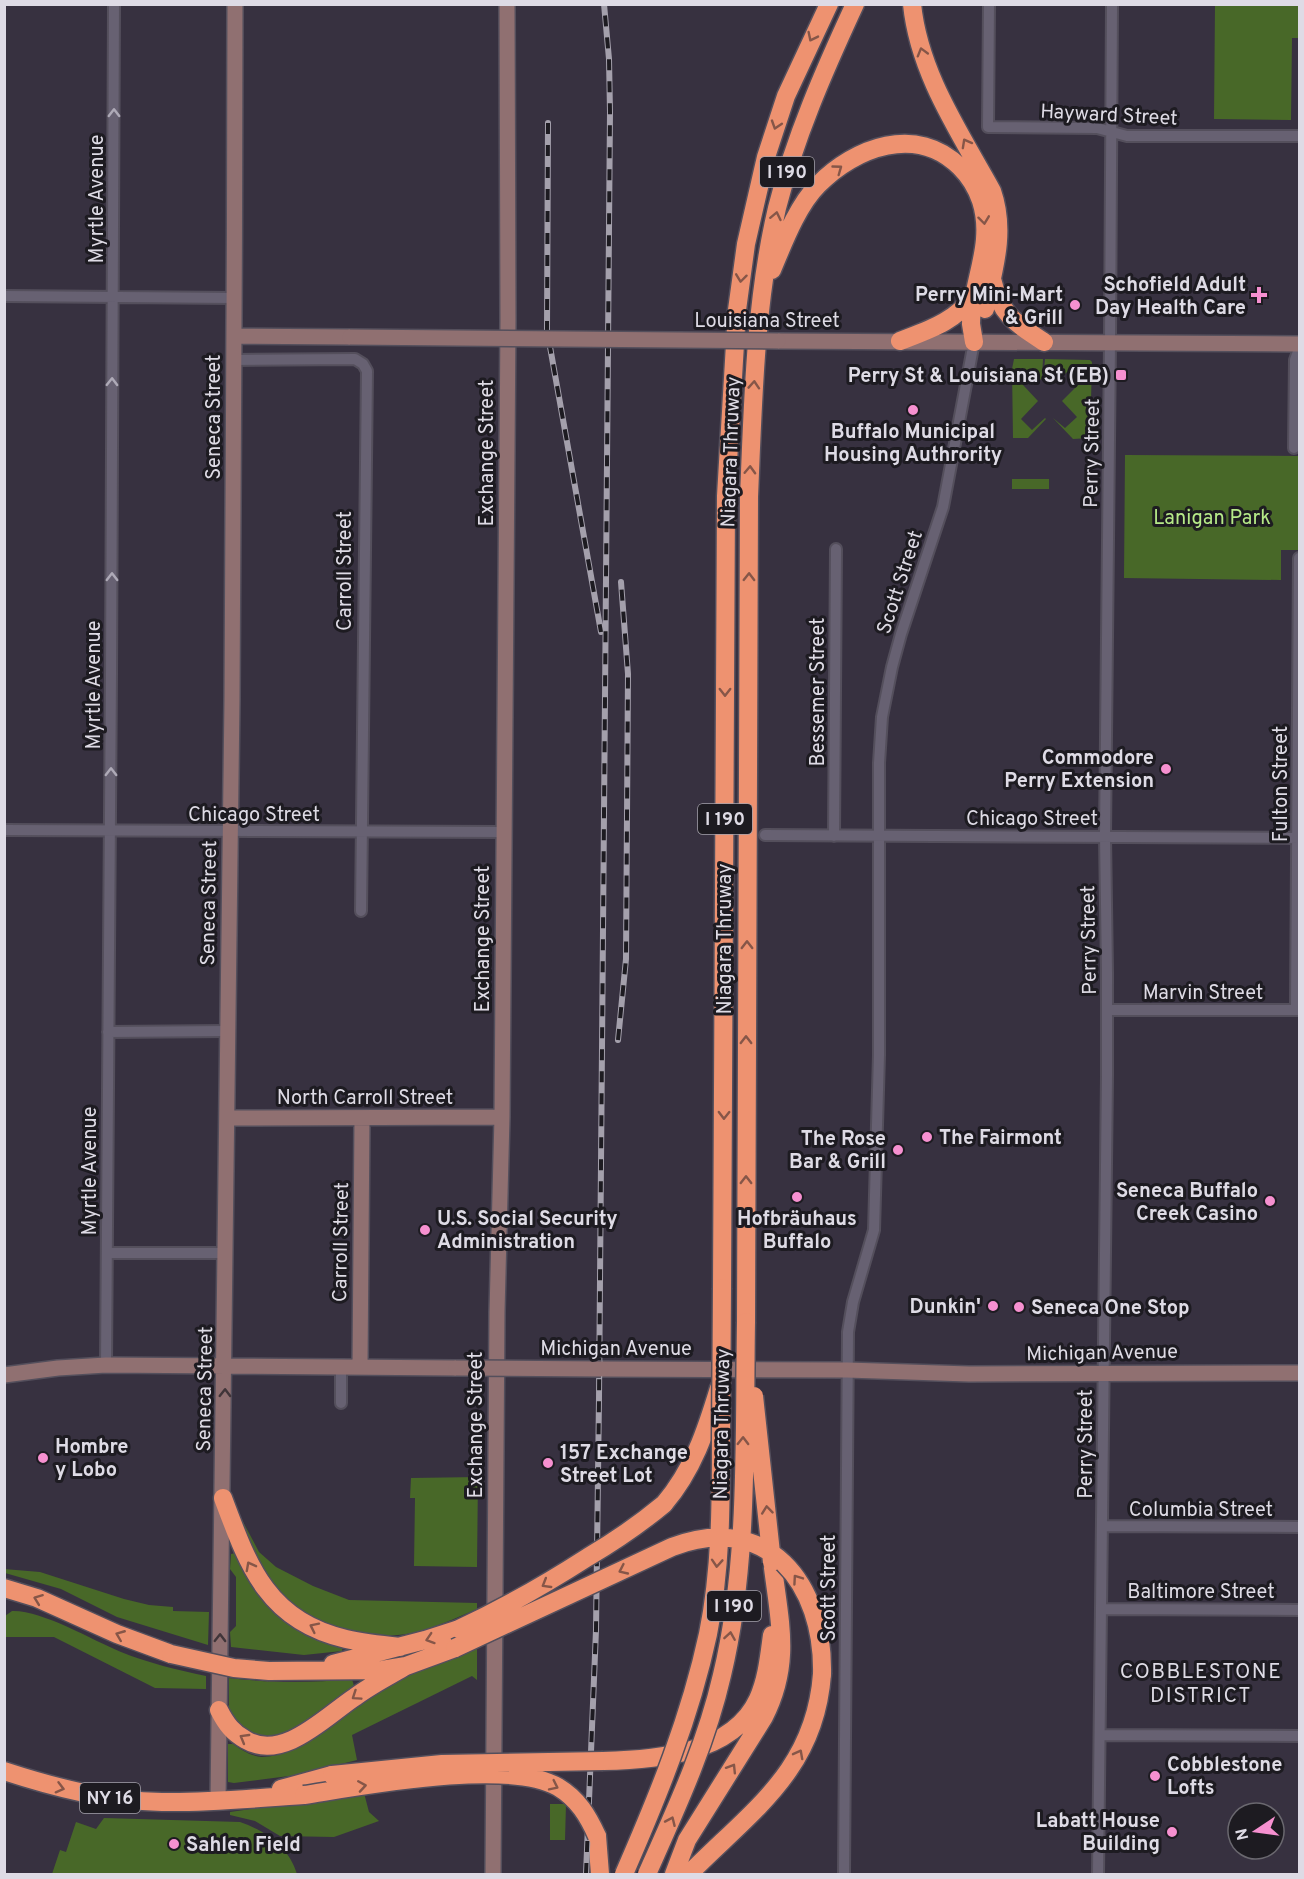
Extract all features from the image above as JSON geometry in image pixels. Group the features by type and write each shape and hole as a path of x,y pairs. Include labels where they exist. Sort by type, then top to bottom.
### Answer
{"highway":[{"name":"Niagara Thruway","path":"624,1875 663,1783 697,1682 708,1631 716,1573 720,1514 722,1379 726,496 737,310 746,244 757,189 775,126 789,88 828,4"},
{"name":"Niagara Thruway","path":"647,1875 696,1761 714,1706 729,1641 741,1548 746,1322 749,497 762,294 777,210 795,146 817,86 855,4"},
{"path":"912,4 919,40 932,80 992,190 998,208 1000,227 998,249 982,323 974,342"},
{"path":"762,294 790,231 816,187 847,162 867,152 902,144 921,144 953,160 973,184 981,201 986,222 986,239 971,323 974,342"},
{"path":"992,277 997,299 1003,309 1019,325 1044,342"},
{"path":"900,342 953,318 965,308 976,293"},
{"path":"674,1875 687,1840 764,1717 774,1698 778,1683 782,1648 746,1322"},
{"path":"308,1670 400,1647 459,1629 504,1608 545,1585 639,1525 664,1504 677,1489 699,1449 722,1379"},
{"path":"223,1498 250,1565 268,1594 286,1610 306,1624 346,1639 400,1647"},
{"path":"219,1710 230,1729 250,1743 281,1745 304,1734 357,1696 406,1666 455,1648 692,1540 729,1538 749,1542 785,1563 809,1598 817,1622 822,1652 820,1695 815,1719 797,1759 784,1779 689,1875"},
{"path":"245,1798 333,1775 442,1764 643,1760 675,1755 717,1739 739,1725 758,1699 770,1654 773,1568"},
{"path":"4,1587 37,1598 117,1634 171,1654 234,1668 269,1671 362,1671 406,1666"},
{"name":"NY 16","path":"4,1771 79,1793 118,1799 159,1802 218,1801"},
{"path":"218,1801 304,1795 378,1783 444,1777 515,1776 539,1779 557,1786 574,1798 587,1814 597,1836 600,1875"}],"street":[{"name":"Myrtle Avenue","path":"106,1365 114,4"},
{"name":"Seneca Street","path":"218,1801 226,1366 235,4"},
{"name":"Exchange Street","path":"493,1875 496,1312 502,1117 508,320 507,4"},
{"name":"Hayward Street","path":"989,4 988,127 1098,128 1126,136 1299,136"},
{"name":"Perry Street","path":"1098,1875 1107,1010 1104,836 1112,4"},
{"path":"4,296 234,298"},
{"name":"Louisiana Street","path":"234,336 1299,345"},
{"name":"Scott Street","path":"844,1875 848,1332 874,1230 879,1055 879,763 885,700 900,634 943,507 974,342"},
{"path":"1294,448 1295,360 1299,345"},
{"name":"Carroll Street","path":"234,360 355,359 363,364 367,371 361,910"},
{"name":"Bessemer Street","path":"834,836 836,549"},
{"name":"Fulton Street","path":"1298,1010 1299,558"},
{"name":"Chicago Street","path":"4,830 504,832"},
{"name":"Chicago Street","path":"765,835 1298,838"},
{"name":"Marvin Street","path":"1107,1010 1298,1010"},
{"path":"108,1032 227,1032"},
{"name":"North Carroll Street","path":"227,1118 502,1117"},
{"name":"Carroll Street","path":"360,1367 362,1119"},
{"path":"107,1253 226,1253"},
{"name":"Michigan Avenue","path":"4,1375 106,1365 847,1370 969,1374 1299,1373"},
{"path":"341,1366 341,1402"},
{"name":"Columbia Street","path":"1102,1526 1299,1527"},
{"name":"Baltimore Street","path":"1101,1609 1299,1610"},
{"path":"1100,1734 1299,1736"}],"green space":[{"path":"1215,5 1299,5 1299,38 1292,38 1291,120 1214,119"},
{"path":"1014,359 1043,359 1042,378 1040,380 1034,374 1023,385 1038,401 1021,419 1032,430 1046,419 1028,438 1013,438 1012,369"},
{"path":"1045,359 1090,360 1092,362 1090,438 1073,439 1053,418 1065,428 1077,417 1062,401 1079,384 1067,372 1061,378 1054,371 1049,376 1044,371"},
{"name":"Lanigan Park","path":"1125,455 1299,456 1299,550 1281,550 1281,580 1124,578"},
{"path":"1012,479 1049,479 1049,489 1012,489"},
{"path":"478,1477 477,1567 414,1566 415,1498 410,1498 411,1478"},
{"path":"237,1518 241,1518 259,1552 276,1567 313,1586 349,1600 477,1603 477,1609 429,1628 391,1636 350,1632 330,1626 294,1606 264,1577"},
{"path":"236,1553 250,1583 271,1609 304,1630 343,1645 342,1651 304,1655 231,1647 230,1632 236,1626 236,1577 230,1569 231,1554"},
{"path":"4,1569 40,1572 124,1599 149,1605 173,1607 173,1611 209,1612 208,1645 117,1617 61,1589 5,1573"},
{"path":"12,1611 38,1615 52,1620 142,1660 206,1676 206,1689 155,1688 54,1637 5,1637 5,1616"},
{"path":"477,1647 477,1680 472,1676 352,1735 357,1760 297,1775 228,1782 228,1744 262,1757 280,1754 298,1747 403,1674"},
{"path":"229,1678 291,1682 352,1679 354,1686 294,1731 266,1740 242,1728 229,1712"},
{"path":"364,1793 369,1812 379,1821 334,1837 280,1836 255,1821 230,1815 230,1812"},
{"path":"550,1804 566,1804 565,1840 550,1840"},
{"name":"Sahlen Field","path":"104,1818 240,1822 259,1830 275,1841 288,1856 297,1874 52,1874 60,1850 66,1852 76,1822 96,1829"}],"railway":[{"path":"586,1874 596,1630 599,1398 610,112 609,59 604,4"},
{"path":"548,123 547,330 601,632"},
{"path":"618,1040 626,959 628,674 621,582"}],"place":[{"name":"Schofield Adult Day Health Care","path":"1259,295"},
{"name":"Perry Mini-Mart & Grill","path":"1075,305"},
{"name":"Perry St & Louisiana St (EB)","path":"1121,375"},
{"name":"Buffalo Municipal Housing Authrority","path":"913,410"},
{"name":"Commodore Perry Extension","path":"1166,769"},
{"name":"The Fairmont","path":"927,1137"},
{"name":"The Rose Bar & Grill","path":"898,1150"},
{"name":"Hofbräuhaus Buffalo","path":"797,1197"},
{"name":"Seneca Buffalo Creek Casino","path":"1270,1201"},
{"name":"U.S. Social Security Administration","path":"425,1230"},
{"name":"Dunkin'","path":"993,1306"},
{"name":"Seneca One Stop","path":"1019,1307"},
{"name":"Hombre y Lobo","path":"43,1458"},
{"name":"157 Exchange Street Lot","path":"548,1463"},
{"name":"Cobblestone Lofts","path":"1155,1776"},
{"name":"Labatt House Building","path":"1172,1832"},
{"name":"Sahlen Field","path":"174,1844"}],"district":[{"name":"COBBLESTONE DISTRICT","path":"1201,1683"}]}
